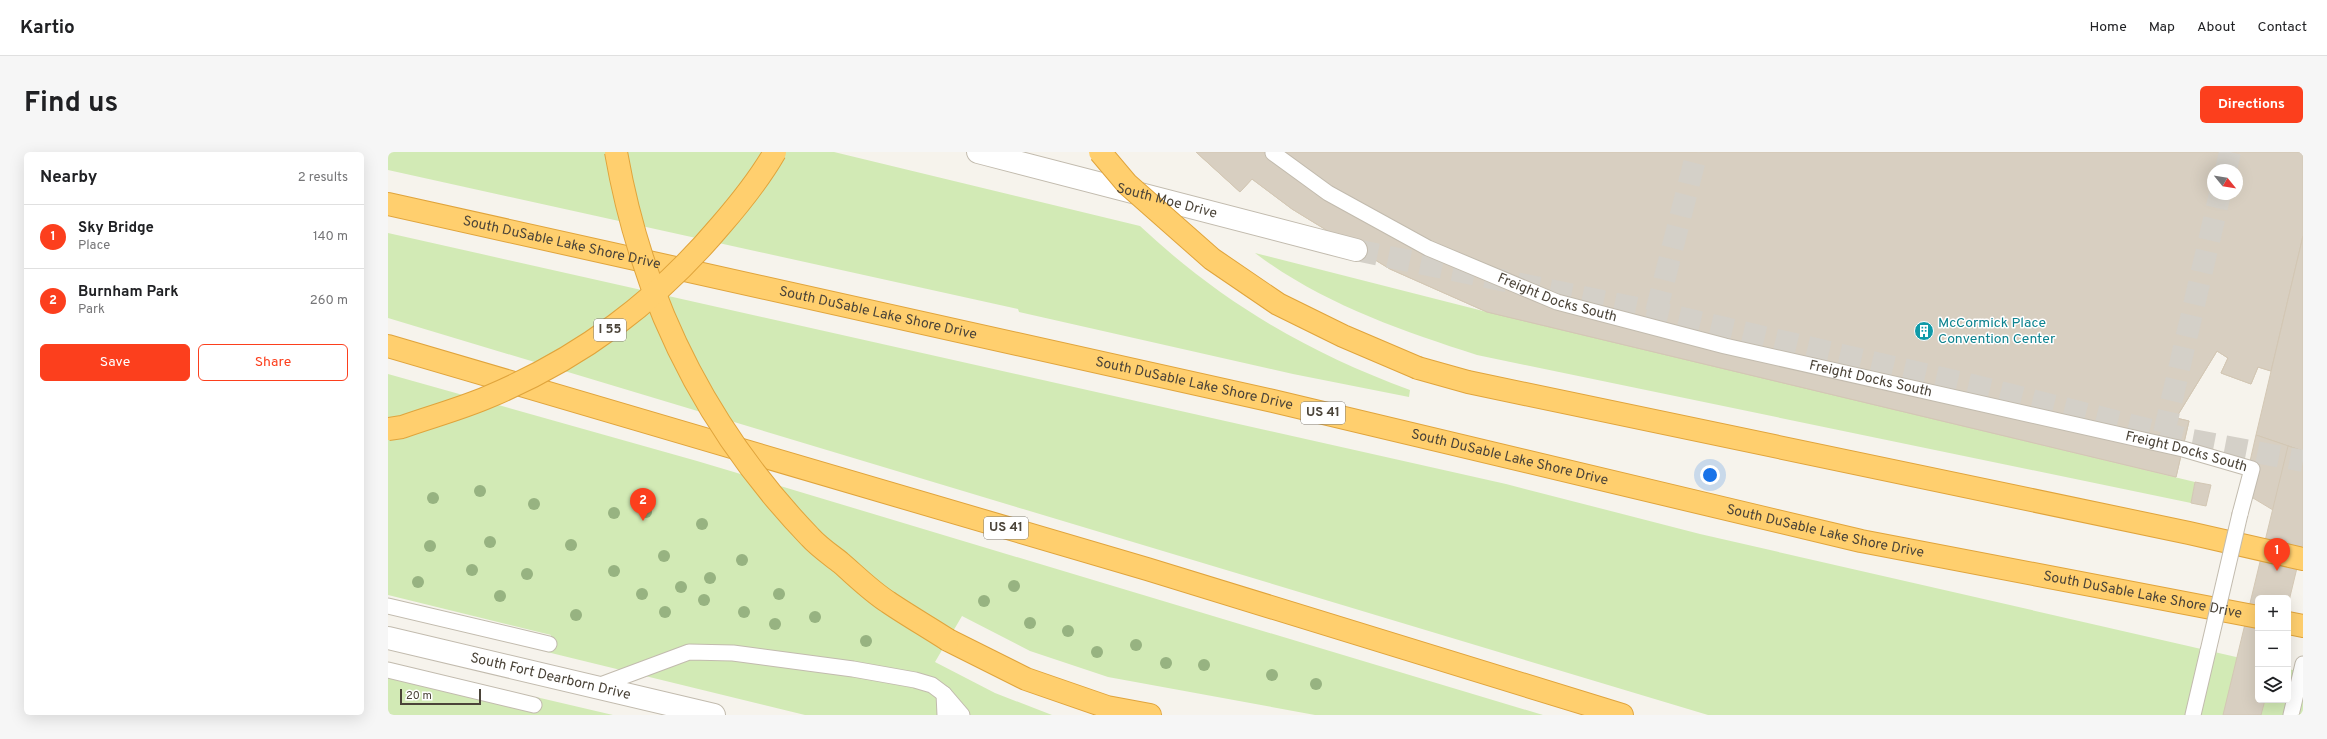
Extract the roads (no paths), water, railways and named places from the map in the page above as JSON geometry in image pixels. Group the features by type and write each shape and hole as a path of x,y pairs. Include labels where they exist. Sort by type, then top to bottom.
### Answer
{"highway":[{"path":"616,152 625,202 648,278 678,350 710,411 756,475 811,538 887,602 948,640 1026,678 1107,707 1150,715"},
{"name":"I 55","path":"388,429 402,427 487,398 553,366 616,326 663,287 703,246 744,198 775,152"},
{"path":"1100,152 1127,184 1212,259 1278,304 1343,336 1418,368 1468,382 2121,518 2303,559"},
{"name":"South DuSable Lake Shore Drive","path":"388,204 1273,401 1862,541 2255,616"},
{"name":"US 41","path":"388,346 1147,569 1622,715"},
{"path":"2291,624 2303,626"}],"street":[{"name":"South Moe Drive","path":"978,152 1356,250"},
{"name":"South Fort Dearborn Drive","path":"388,638 714,715"}],"lane":[{"name":"Freight Docks South","path":"1273,153 1328,193 1428,248 1557,302 1725,346 2183,449 2252,469 2193,715"},
{"path":"388,606 549,644"},
{"path":"595,687 690,652 733,653 853,669 915,680 932,685 944,694 962,715"},
{"path":"2291,715 2302,668"},
{"path":"388,670 534,706"},
{"path":"944,694 945,715"}],"tunnel":[{"path":"1656,312 1697,152"},
{"path":"2227,164 2230,152"},
{"path":"2164,433 2219,200"},
{"path":"1356,250 1656,312 1972,385 2187,439 2303,461"}],"place":[{"name":"McCormick Place Convention Center","path":"1924,331"},
{"name":"Burnham Park","path":"643,521"},
{"name":"Sky Bridge","path":"2277,571"}]}
